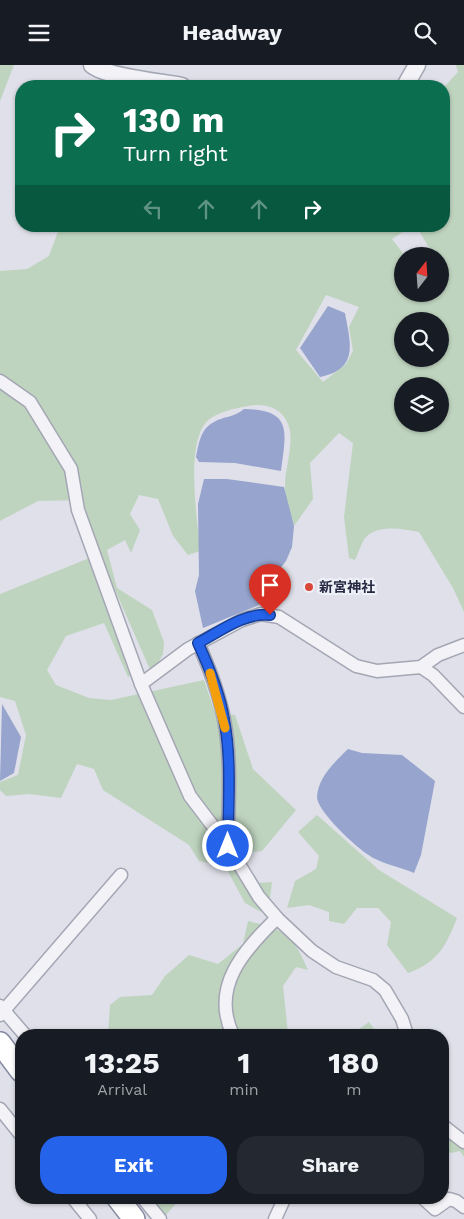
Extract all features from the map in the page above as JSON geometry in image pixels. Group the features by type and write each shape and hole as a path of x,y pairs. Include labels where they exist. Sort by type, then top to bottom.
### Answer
{"highway":[{"path":"0,1043 15,1063"},
{"path":"122,1204 134,1219"}],"street":[{"path":"92,65 96,68 122,75 149,80"},
{"path":"408,80 417,65"},
{"path":"0,381 30,402 70,469 78,510 141,684 190,795 228,846 259,897 277,918 312,951 336,967 373,980 385,990 402,1019 405,1029"},
{"path":"141,684 198,643 242,620 261,614 280,617 356,666 377,671 420,667 438,655 464,645"},
{"path":"198,643 208,665 224,719 228,774 228,846"},
{"path":"420,667 433,675 464,707"},
{"path":"19,1029 2,1011 121,875"},
{"path":"231,1029 227,1022 226,998 233,970 242,954 277,918"},
{"path":"0,1109 15,1128"},
{"path":"449,1130 464,1142"},
{"path":"449,1199 456,1201 464,1207"},
{"path":"78,1204 90,1219"},
{"path":"148,1204 160,1219"},
{"path":"274,1219 282,1204"},
{"path":"430,1204 435,1209 442,1204"}],"green space":[{"path":"0,65 14,65 0,101"},
{"path":"456,65 464,65 464,612 453,588 419,532 391,529 377,531 365,538 355,560 349,558 344,517 353,443 339,433 310,463 313,499 294,526 285,490 290,431 283,415 275,409 265,406 255,405 221,413 211,418 202,428 197,442 194,480 200,551 188,555 173,536 158,499 139,495 130,514 140,530 131,553 125,540 107,550 117,588 152,610 164,642 163,654 152,674 97,549 83,500 38,501 0,521 0,271 27,269 49,256 58,232 403,232 392,239 398,247 394,247 394,303 449,303 449,247 429,247 420,232 450,232 450,81 458,72","holes":["326,295 359,307 349,327 353,351 346,364 323,382 296,350"]},
{"path":"92,557 134,674 128,677 104,623 66,636 47,670 56,685 89,698 111,700 204,680 215,713 235,715 253,769 296,810 262,851 239,854 237,876 244,884 272,882 270,898 261,912 245,903 225,866 199,861 189,845 103,790 94,769 77,764 61,798 29,794 6,796 0,790 0,782 18,775 26,735 15,701 0,697 0,594"},
{"path":"317,815 379,870 457,918 445,945 427,964 408,973 387,945 391,922 378,908 357,908 344,924 329,921 329,912 309,905 287,908 295,881 316,869 319,856 298,832"},
{"path":"248,921 279,931 286,935 297,948 308,970 296,967 283,986 288,1029 108,1029 110,1005 120,997 152,995 165,976 189,955 218,964 243,944"},
{"path":"369,1022 374,1029 359,1029"},
{"path":"449,1133 464,1145 464,1157 460,1151 449,1152"},
{"path":"153,1204 176,1204 164,1217"}],"water":[{"path":"328,306 345,313 350,344 349,353 347,361 341,368 320,377 300,348"},
{"path":"244,409 271,413 283,425 284,445 281,471 235,463 199,462 196,457 201,437 209,425"},
{"path":"204,479 227,479 284,487 294,526 292,547 286,561 274,576 259,605 203,628 195,591 199,575 198,504"},
{"path":"2,704 21,737 14,773 0,781"},
{"path":"348,749 362,753 402,755 435,781 421,855 414,873 367,854 354,844 323,811 317,797 320,783"}],"slow traffic":[{"path":"210,673 225,728"}],"place":[{"name":"新宮神社","path":"309,587"}],"route":[{"path":"228,846 228,774 224,719 208,665 198,643 242,620 261,614 270,615"}]}
